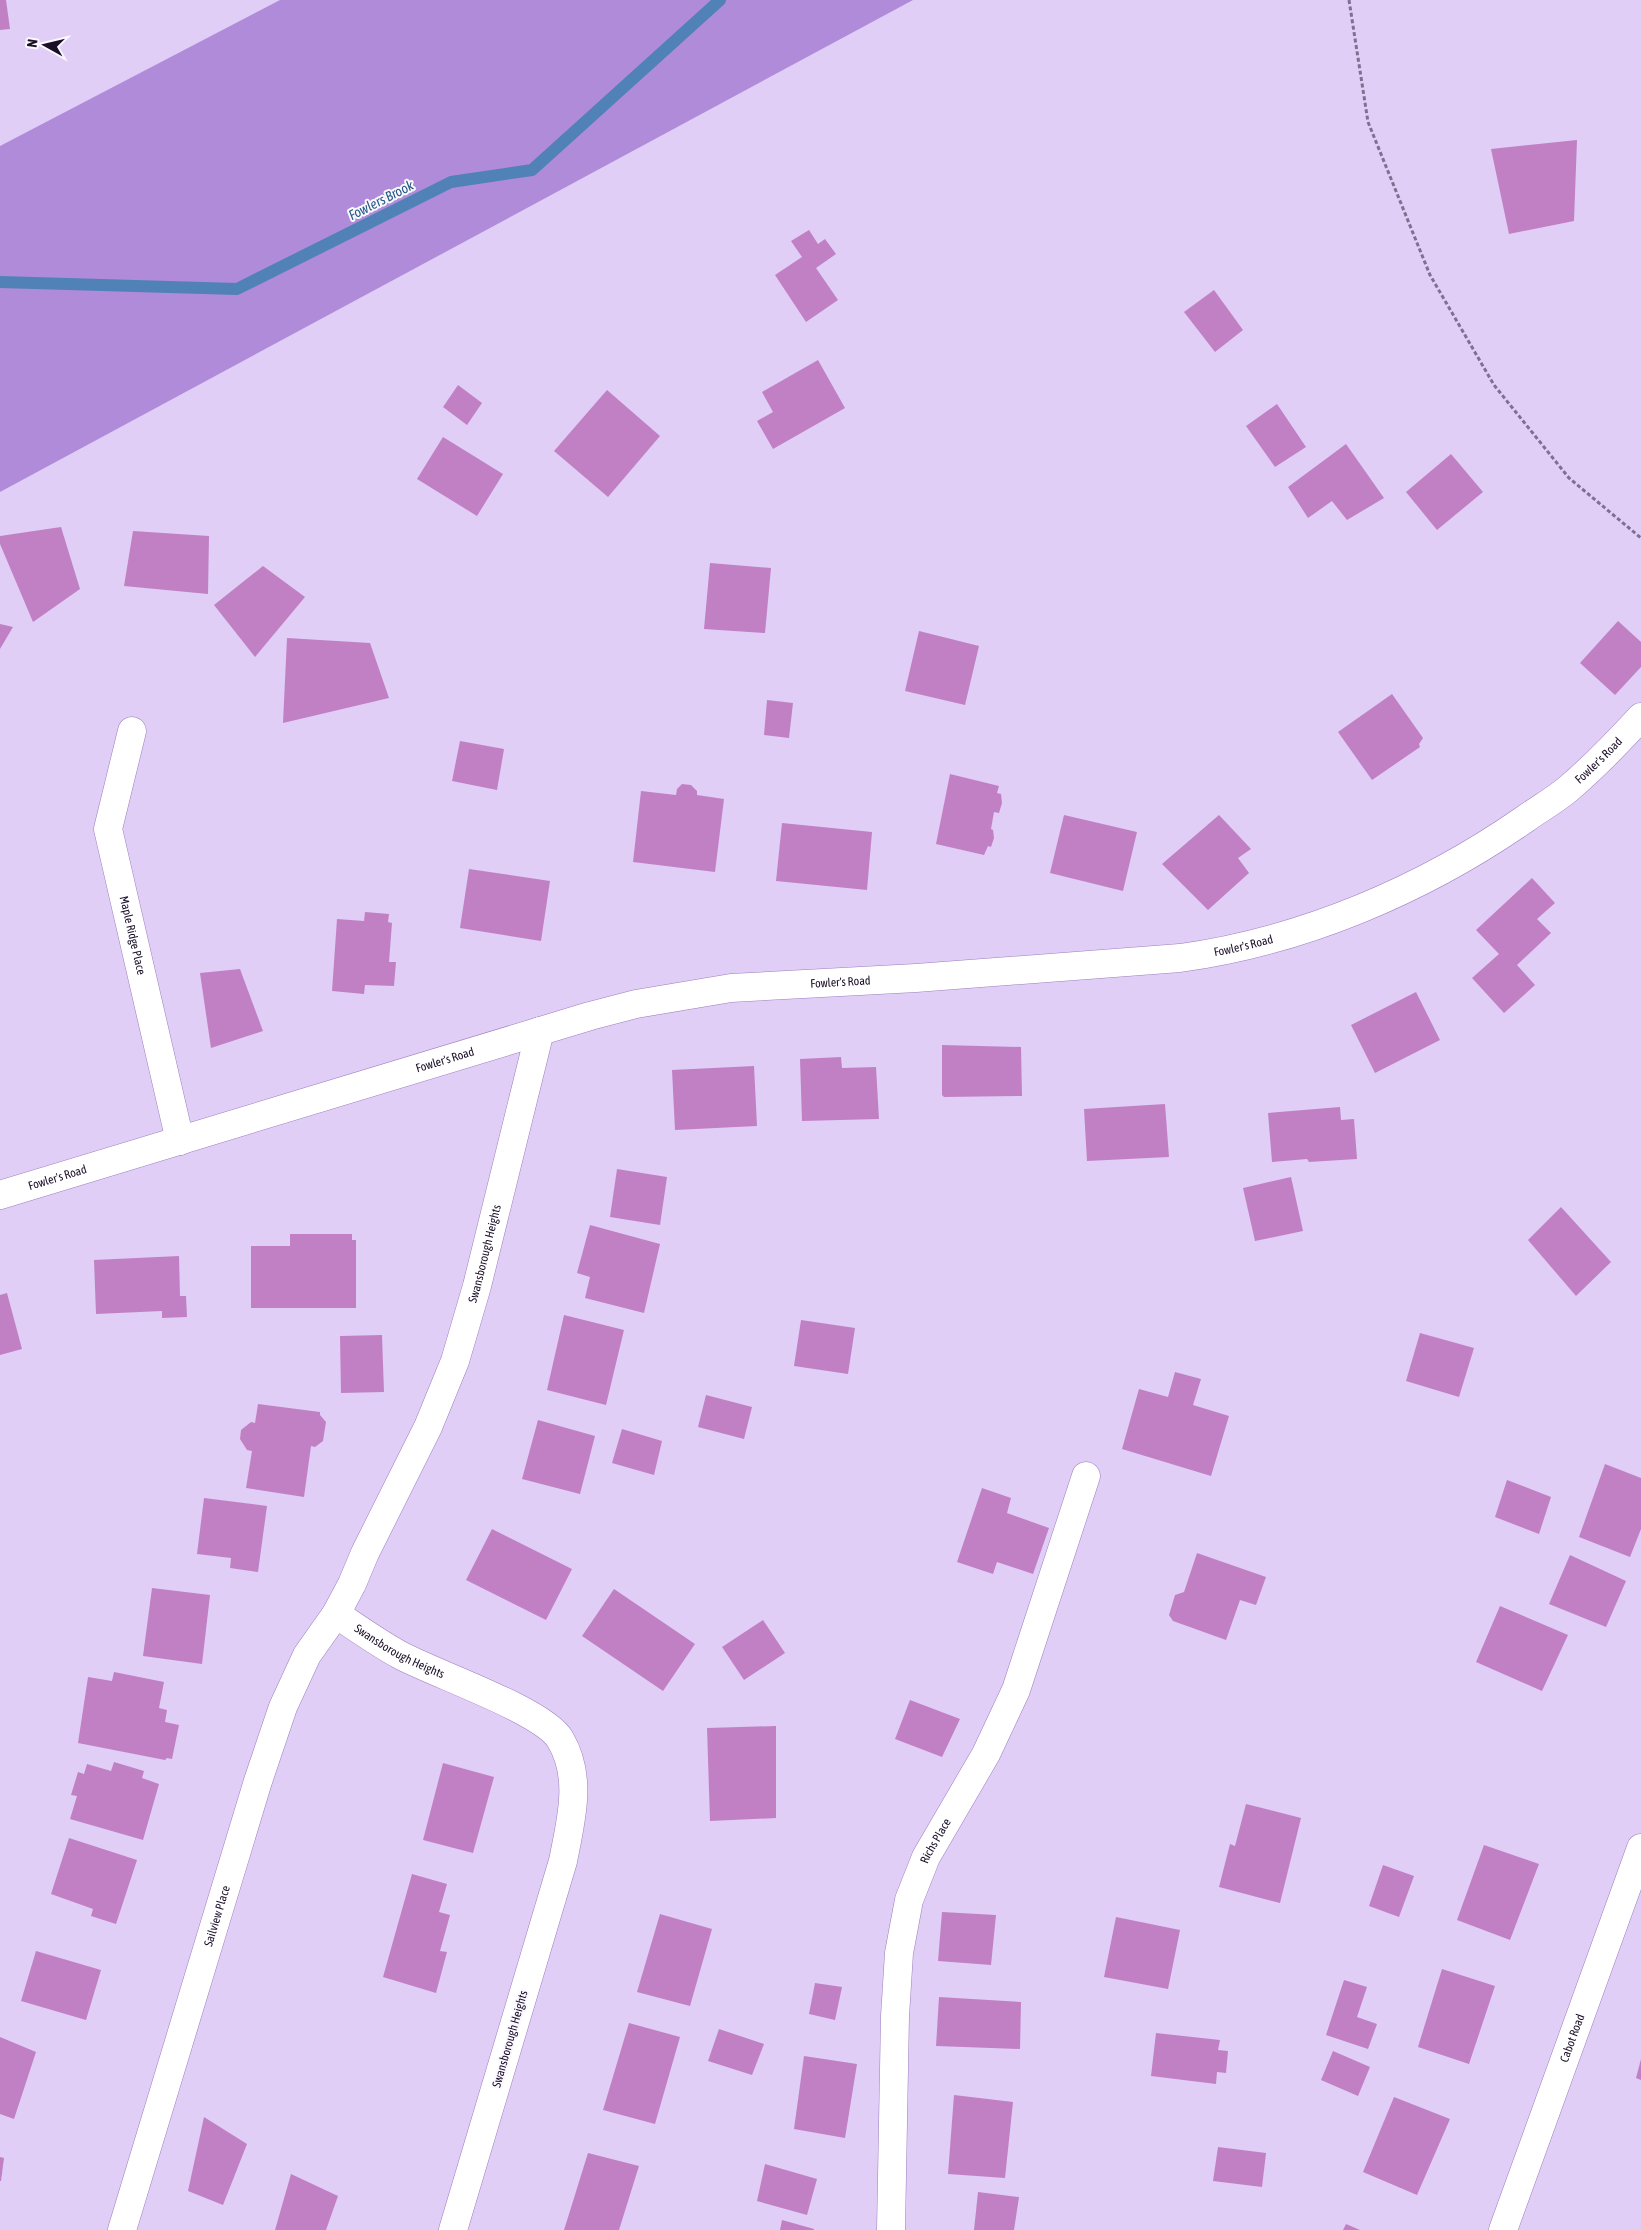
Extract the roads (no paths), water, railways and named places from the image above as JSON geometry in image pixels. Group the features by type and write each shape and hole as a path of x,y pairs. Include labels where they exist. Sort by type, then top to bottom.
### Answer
{"street":[{"name":"Fowler's Road","path":"0,1195 540,1031 636,1004 731,988 906,978 1145,961 1214,954 1277,938 1374,902 1437,873 1491,842 1567,789 1641,717"},
{"name":"Maple Ridge Place","path":"132,731 108,828 180,1141"},
{"name":"Swansborough Heights","path":"453,2230 563,1861 573,1805 573,1780 568,1757 559,1737 544,1723 528,1713 431,1671 398,1654 336,1614 428,1427 455,1361 475,1295 540,1031"},
{"name":"Richs Place","path":"891,2230 895,2016 899,1952 909,1900 926,1857 986,1754 1016,1690 1086,1476"},
{"name":"Sailview Place","path":"122,2230 270,1742 295,1677 307,1655 336,1614"},
{"name":"Cabot Road","path":"1504,2230 1641,1848"}],"waterway":[{"name":"Fowlers Brook","path":"0,282 237,289 451,182 532,170 720,0"}]}
